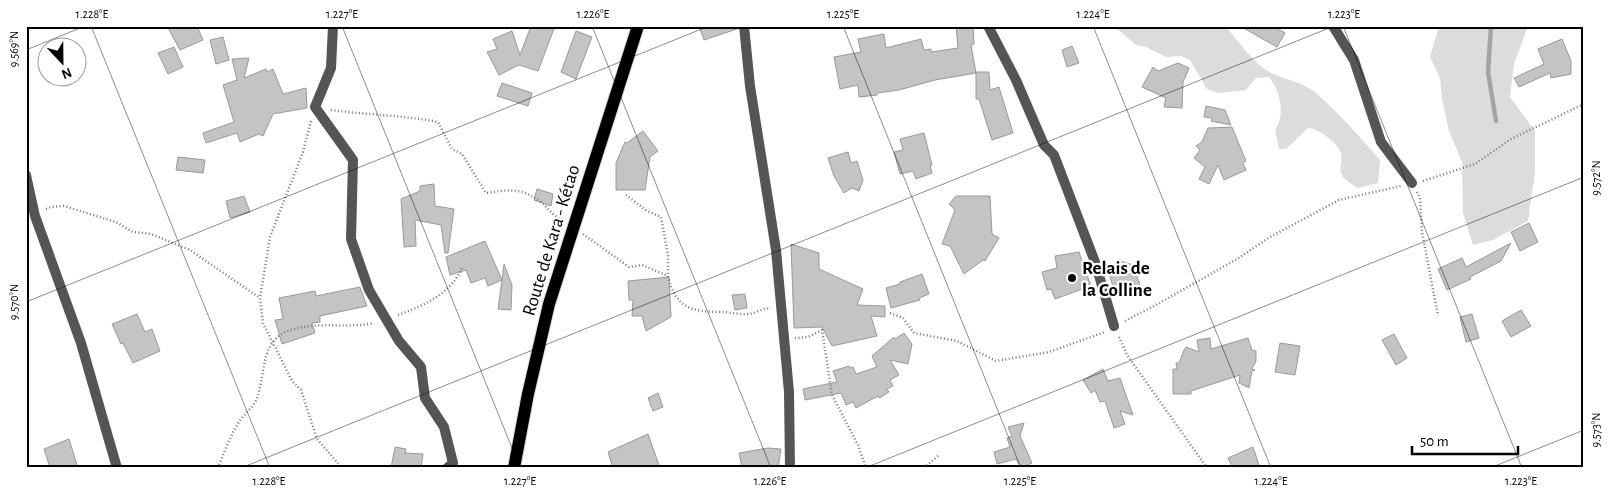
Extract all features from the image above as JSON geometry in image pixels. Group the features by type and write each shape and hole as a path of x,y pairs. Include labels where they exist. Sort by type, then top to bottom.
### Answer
{"main road":[{"name":"Route de Kara - Kétao","path":"514,468 528,394 549,304 638,26"}],"street":[{"path":"333,26 332,68 315,107 353,160 352,239 369,290 399,341 421,366 425,398 444,427 453,463 447,468"},
{"path":"744,26 750,86 776,250 782,312 782,334 789,392 790,468"},
{"path":"988,26 1016,80 1044,145 1054,155 1094,262 1114,326"},
{"path":"1332,26 1354,60 1381,142 1412,183"},
{"path":"26,175 35,216 81,344 117,468"}],"path":[{"path":"890,314 903,318 914,333 957,342 996,361 1049,352 1080,342 1156,305 1237,259 1270,237 1339,200 1441,177 1475,164 1511,139 1584,104"},
{"path":"342,468 317,439 301,390 292,382 263,323 260,298 270,237 303,152 315,107 367,115 406,116 438,122 452,149 462,154 486,192 514,188 539,200 552,214 629,267 642,264 668,276"},
{"path":"1412,183 1420,198 1422,232 1438,316"},
{"path":"626,195 647,211 661,217 668,255 668,276 671,292 690,309 704,313 749,314 766,308 782,312"},
{"path":"35,216 51,206 64,206 116,222 133,232 151,234 190,250 260,298"},
{"path":"218,468 239,423 257,399 262,367 273,340 290,330 330,323 353,327 386,320 419,307 445,292 463,266"},
{"path":"1114,326 1127,355 1207,468"},
{"path":"782,334 792,339 808,336 822,330 832,395 858,444 866,468"},
{"path":"924,468 939,455"}],"shaded area":[{"path":"1114,26 1225,26 1260,65 1274,74 1311,89 1341,117 1380,160 1378,183 1358,188 1346,180 1341,173 1341,153 1339,149 1327,136 1312,129 1308,128 1286,149 1279,149 1275,130 1281,110 1279,96 1269,77 1256,78 1246,90 1218,93 1207,89 1190,60 1181,56 1166,57 1146,47 1136,45"},
{"path":"1439,26 1528,26 1514,64 1510,97 1535,131 1535,173 1528,221 1493,240 1473,245 1463,213 1462,162 1449,131 1442,99 1440,78 1430,57"}],"building":[{"path":"167,26 197,26 203,40 180,50"},
{"path":"531,26 555,26 538,71 519,65 499,75 487,52 497,49 493,39 512,31 520,55"},
{"path":"699,26 737,26 737,29 704,40"},
{"path":"956,26 973,26 974,44 971,45 976,73 935,80 899,90 877,93 877,95 859,97 858,85 840,89 834,57 861,52 858,39 884,34 886,48 921,39 924,50 931,49 931,52 958,48"},
{"path":"1240,26 1273,26 1285,33 1277,47"},
{"path":"576,31 592,37 576,79 561,72"},
{"path":"223,37 229,60 216,64 210,40"},
{"path":"1562,39 1571,61 1571,74 1551,78 1550,73 1519,87 1514,78 1544,64 1538,49"},
{"path":"1072,46 1079,63 1067,67 1062,50"},
{"path":"174,47 183,67 168,74 158,53"},
{"path":"249,58 244,78 266,69 267,72 273,69 283,94 306,88 307,108 273,114 263,136 259,134 240,142 237,133 206,143 203,133 234,122 223,85 237,80 232,59"},
{"path":"1178,63 1189,68 1183,82 1182,108 1164,107 1166,98 1142,87 1153,67 1158,71"},
{"path":"976,72 989,72 990,90 999,87 1013,133 992,140 979,99 976,99"},
{"path":"502,83 532,93 528,106 497,96"},
{"path":"1206,106 1225,110 1231,125 1211,121 1212,118 1204,117"},
{"path":"1232,127 1246,161 1243,163 1246,170 1224,180 1218,165 1209,184 1199,179 1205,167 1194,158 1200,150 1196,146 1202,142 1208,128"},
{"path":"643,131 658,151 650,157 645,190 616,190 616,163 625,142 627,143"},
{"path":"924,133 932,165 930,165 932,173 916,179 913,171 900,174 894,152 903,150 900,139"},
{"path":"848,152 851,163 857,161 863,180 859,191 852,188 844,193 834,176 828,158"},
{"path":"178,157 205,160 203,173 176,170"},
{"path":"434,184 435,206 454,209 448,253 445,253 441,225 415,220 416,246 404,247 401,199 420,191 420,186"},
{"path":"537,189 553,194 551,206 534,200"},
{"path":"244,196 250,212 230,218 226,201"},
{"path":"956,196 990,196 992,234 999,238 985,261 983,260 964,274 950,246 942,244 955,210 949,204"},
{"path":"1529,223 1538,242 1520,251 1511,232"},
{"path":"485,241 502,280 488,286 485,278 471,283 466,270 450,275 446,257"},
{"path":"1511,243 1501,261 1470,277 1471,279 1447,290 1438,269 1462,258 1466,267"},
{"path":"791,244 819,253 819,269 863,289 857,305 885,306 885,317 871,316 877,336 832,346 822,327 794,328"},
{"path":"1079,252 1091,286 1055,299 1051,289 1047,290 1042,272 1057,268 1055,256"},
{"path":"1120,261 1137,266 1135,272 1141,287 1116,296 1110,277 1119,273"},
{"path":"504,264 512,285 511,310 498,309"},
{"path":"922,274 929,294 919,298 920,300 891,308 886,288"},
{"path":"669,277 671,317 646,331 642,316 632,316 633,300 629,300 628,281"},
{"path":"360,287 367,306 320,316 320,322 312,323 315,333 282,344 275,320 283,319 279,298 315,291 316,296"},
{"path":"745,294 747,308 735,310 732,295"},
{"path":"1521,310 1531,326 1511,337 1502,321"},
{"path":"137,314 145,332 152,329 160,351 133,363 123,343 121,344 112,324"},
{"path":"1472,314 1479,338 1466,342 1460,317"},
{"path":"904,333 912,344 908,364 890,360 899,375 890,380 893,386 887,389 889,392 856,408 853,402 846,405 841,393 805,400 803,389 837,382 833,371 849,366 850,368 853,367 856,374 877,367 872,356 894,337 895,339"},
{"path":"1394,334 1407,358 1396,365 1382,340"},
{"path":"1210,338 1211,349 1248,338 1252,350 1256,351 1256,361 1252,369 1255,370 1252,371 1249,388 1239,383 1240,375 1191,391 1191,394 1173,394 1173,369 1177,369 1176,363 1179,363 1184,350 1186,347 1199,352 1197,340"},
{"path":"1280,343 1300,346 1295,375 1275,372"},
{"path":"1103,369 1108,381 1120,378 1133,415 1120,411 1125,424 1114,428 1105,401 1100,402 1095,390 1091,393 1083,380"},
{"path":"658,393 663,407 653,411 648,398"},
{"path":"1024,423 1020,436 1032,463 1021,468 1016,459 997,464 994,452 1010,447 1007,438 1012,436 1008,427"},
{"path":"648,434 660,468 613,468 608,452"},
{"path":"69,439 78,468 50,468 44,449"},
{"path":"395,447 406,449 405,453 423,454 421,468 391,468"},
{"path":"1253,447 1260,468 1233,468 1228,458"},
{"path":"768,448 781,449 778,468 742,468 739,453"}],"waterway":[{"path":"1491,26 1488,72 1496,121"}],"place":[{"name":"Relais de la Colline","path":"1072,278"}]}
